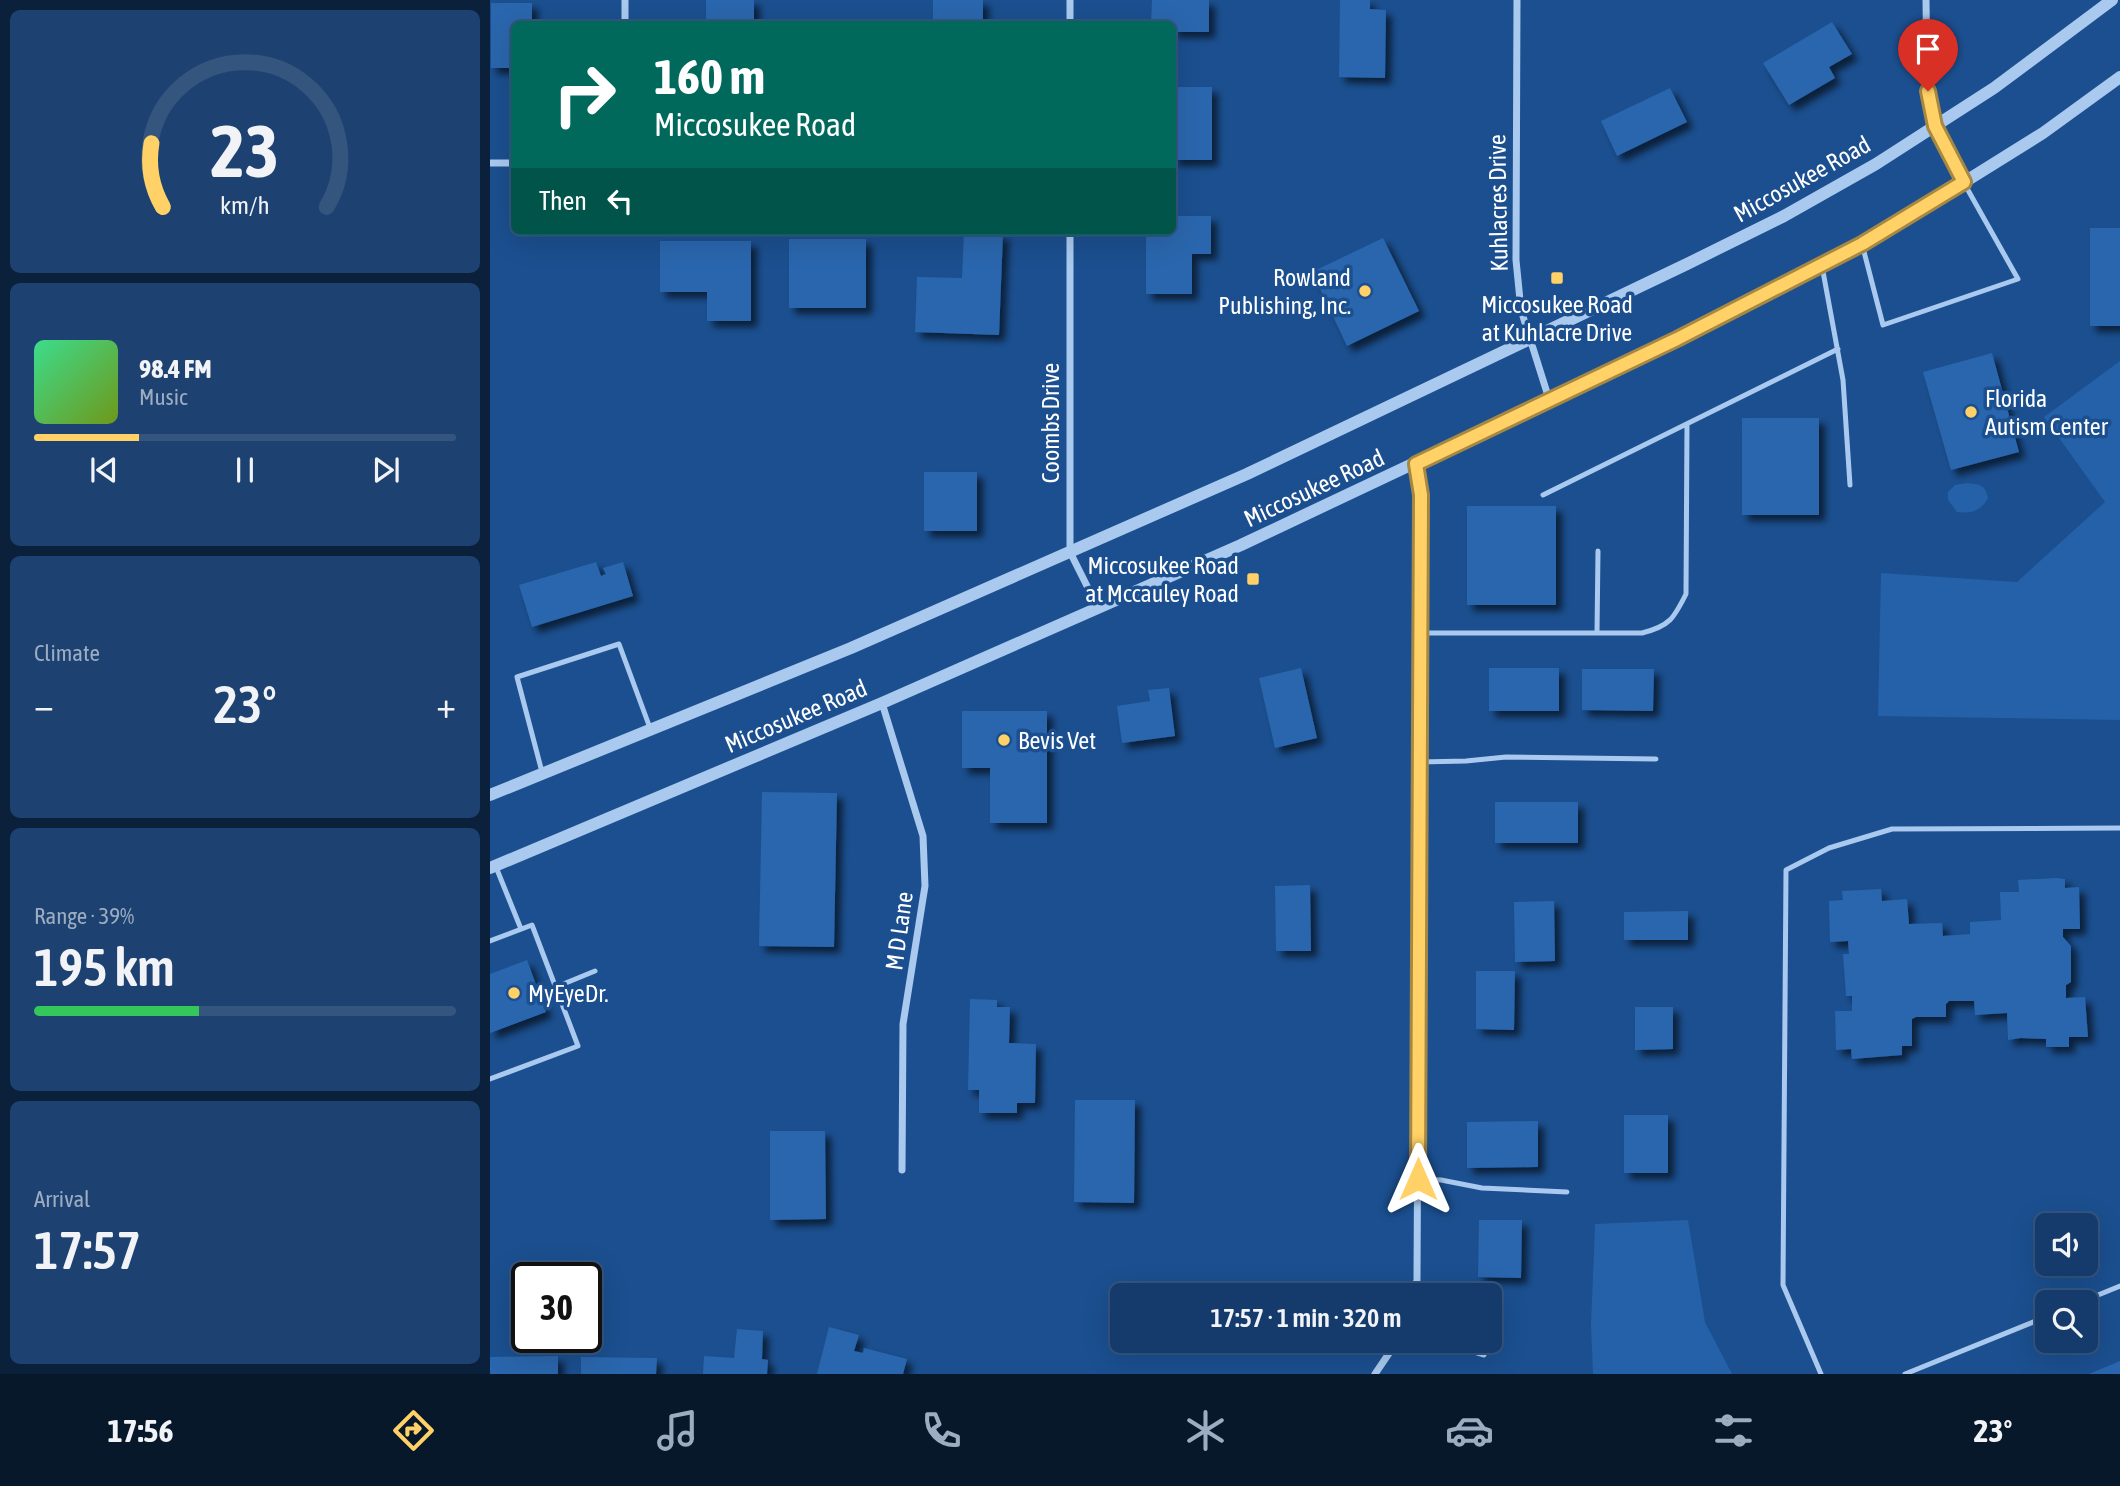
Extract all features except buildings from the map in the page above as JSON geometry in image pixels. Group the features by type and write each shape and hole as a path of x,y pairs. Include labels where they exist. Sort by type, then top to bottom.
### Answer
{"street":[{"path":"625,0 625,21"},
{"path":"1070,0 1070,21"},
{"name":"Kuhlacres Drive","path":"1517,0 1516,260 1521,310 1550,400"},
{"path":"1926,0 1927,75 1935,126 1964,182"},
{"name":"Miccosukee Road","path":"490,795 851,648 1247,474 1784,216 1876,164 1994,88 2112,0"},
{"name":"Miccosukee Road","path":"493,867 882,703 1241,545 1677,339 1862,244 2043,132 2120,76"},
{"path":"490,163 511,163"},
{"name":"Coombs Drive","path":"1070,235 1070,552 1098,608"},
{"path":"1416,464 1421,495 1416,1283"},
{"name":"M D Lane","path":"882,703 923,836 924,847 925,886 903,1024 902,1170"},
{"path":"1375,1374 1389,1353"}],"lane":[{"path":"1862,244 1884,325 2018,279 1964,182"},
{"path":"1822,265 1843,380 1850,485"},
{"path":"1543,495 1838,349"},
{"path":"1420,633 1642,633 1660,628 1674,618 1686,594 1686,424"},
{"path":"1597,633 1598,551"},
{"path":"542,774 517,677 619,644 651,731"},
{"path":"1419,762 1506,757 1656,759"},
{"path":"1821,1374 1783,1285 1786,870 1829,848 1892,829 2120,828"},
{"path":"493,867 520,929"},
{"path":"490,941 532,925 578,1046 490,1079"},
{"path":"556,987 595,971"},
{"path":"1418,1179 1441,1180 1482,1188 1567,1192"},
{"path":"2098,1295 2120,1286"},
{"path":"1905,1374 2035,1321"},
{"path":"1478,1353 1485,1355"}],"shaded area":[{"path":"2120,361 2120,720 1878,716 1881,573 2017,582 2105,502 2044,417"},
{"path":"1967,483 1981,486 1986,490 1988,498 1975,511 1957,512 1948,500 1948,492 1955,485"},
{"path":"1688,1220 1705,1322 1732,1374 1593,1374 1591,1325 1595,1224"}],"place":[{"name":"Miccosukee Road at Kuhlacre Drive","path":"1557,278"},
{"name":"Rowland Publishing, Inc.","path":"1365,291"},
{"name":"Florida Autism Center","path":"1971,412"},
{"name":"Miccosukee Road at Mccauley Road","path":"1253,579"},
{"name":"Bevis Vet","path":"1004,740"},
{"name":"MyEyeDr.","path":"514,993"}],"route":[{"path":"1418,1179 1421,495 1416,464 1677,339 1873,239 1964,182 1935,126 1928,91"}]}
